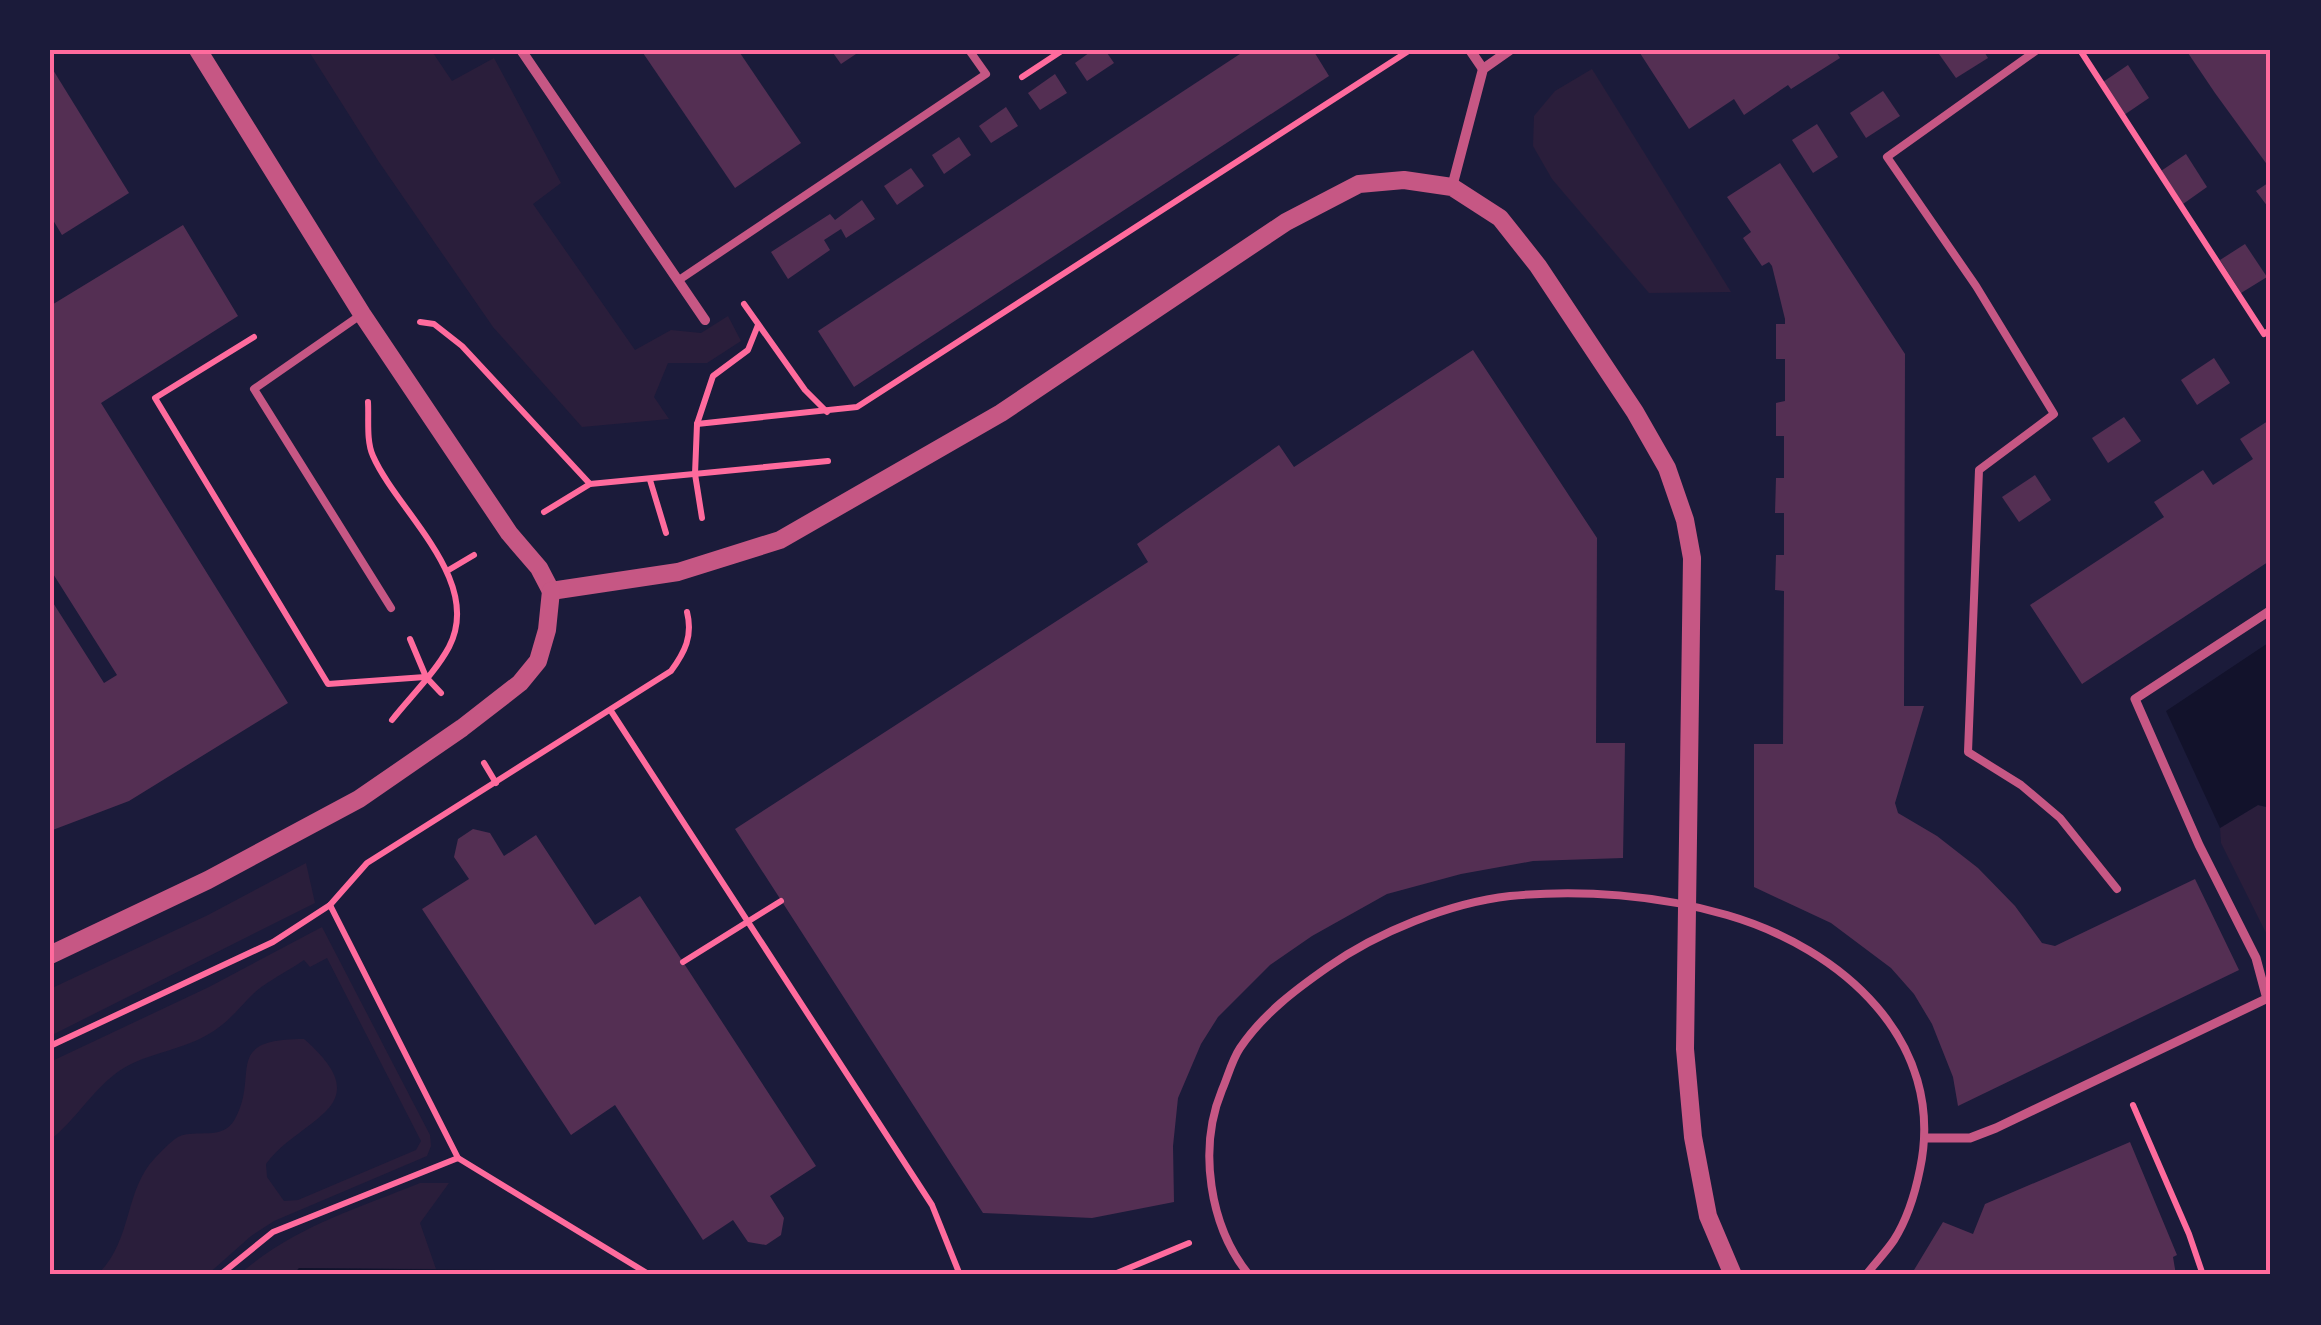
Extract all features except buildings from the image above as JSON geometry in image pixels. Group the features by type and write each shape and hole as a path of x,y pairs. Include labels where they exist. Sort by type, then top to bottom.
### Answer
{"street":[{"path":"50,954 208,880 342,808 462,728 520,683 538,661 547,630 551,591 538,568 508,532 362,314 198,50"},
{"path":"521,50 705,320"},
{"path":"1470,50 1483,68"},
{"path":"1452,187 1483,68 1510,50"},
{"path":"551,591 678,572 780,540 1001,413 1286,222 1359,184 1404,180 1452,187 1500,218 1538,266 1635,412 1667,468 1679,503 1692,558 1685,1049 1693,1137 1708,1216 1732,1275"},
{"path":"1927,1138 1970,1138 2269,997 2256,958 2199,845 2135,698 2271,610"}],"lane":[{"path":"679,280 986,74 970,50"},
{"path":"2037,50 1888,156 1976,286 2054,414 1979,470 1968,752 2021,786 2060,818 2117,889"},
{"path":"362,314 254,388 391,608"},
{"path":"1249,1275 1223,1230 1207,1157 1214,1109 1239,1049 1284,998 1352,950 1415,920 1508,896 1612,894 1685,904 1768,930 1830,961 1870,999 1905,1043 1921,1083 1927,1138 1915,1196 1894,1240 1866,1275"}],"path":[{"path":"697,424 857,407 1410,50"},
{"path":"2080,50 2238,297 2264,334 2271,329"},
{"path":"712,258 805,390 828,413"},
{"path":"362,314 434,324 462,346 590,484 831,462"},
{"path":"695,474 697,424 714,376 748,350 758,325"},
{"path":"257,335 155,398 328,684 426,676 450,646 457,616 447,571 371,453 367,394"},
{"path":"50,1046 273,942 330,905 367,864 670,671 685,652 691,627 650,480"},
{"path":"611,711 932,1206 960,1275"},
{"path":"684,962 782,901"},
{"path":"330,905 458,1158 650,1275"},
{"path":"2119,1071 2203,1275"},
{"path":"220,1275 273,1232 458,1158"},
{"path":"1112,1275 1188,1244"}],"shaded area":[{"path":"308,50 431,50 452,81 494,58 561,183 533,204 635,350 671,330 701,333 728,316 741,341 707,363 668,363 654,397 669,419 582,427 493,327 379,162"},
{"path":"1592,69 1731,292 1649,293 1552,179 1533,146 1534,116 1555,91"},
{"path":"2271,641 2271,808 2258,805 2220,828 2166,711"},
{"path":"2258,805 2271,808 2271,943 2221,843 2220,828"},
{"path":"306,863 315,903 50,1036 50,989 208,915"},
{"path":"322,927 430,1135 427,1156 274,1221 207,1275 97,1275 117,1247 145,1171 178,1137 230,1126 242,1103 248,1062 252,1052 262,1045 304,1039 326,1062 336,1081 336,1096 327,1110 266,1164 267,1177 284,1201 298,1200 416,1150 421,1141 327,958 310,967 304,960 270,981 207,1035 126,1067 106,1082 50,1140 50,1062 209,987"},
{"path":"420,1183 449,1183 420,1223 436,1269 299,1268 293,1275 239,1275 303,1232"},
{"path":"299,1268 496,1270 499,1275 293,1275"}]}
